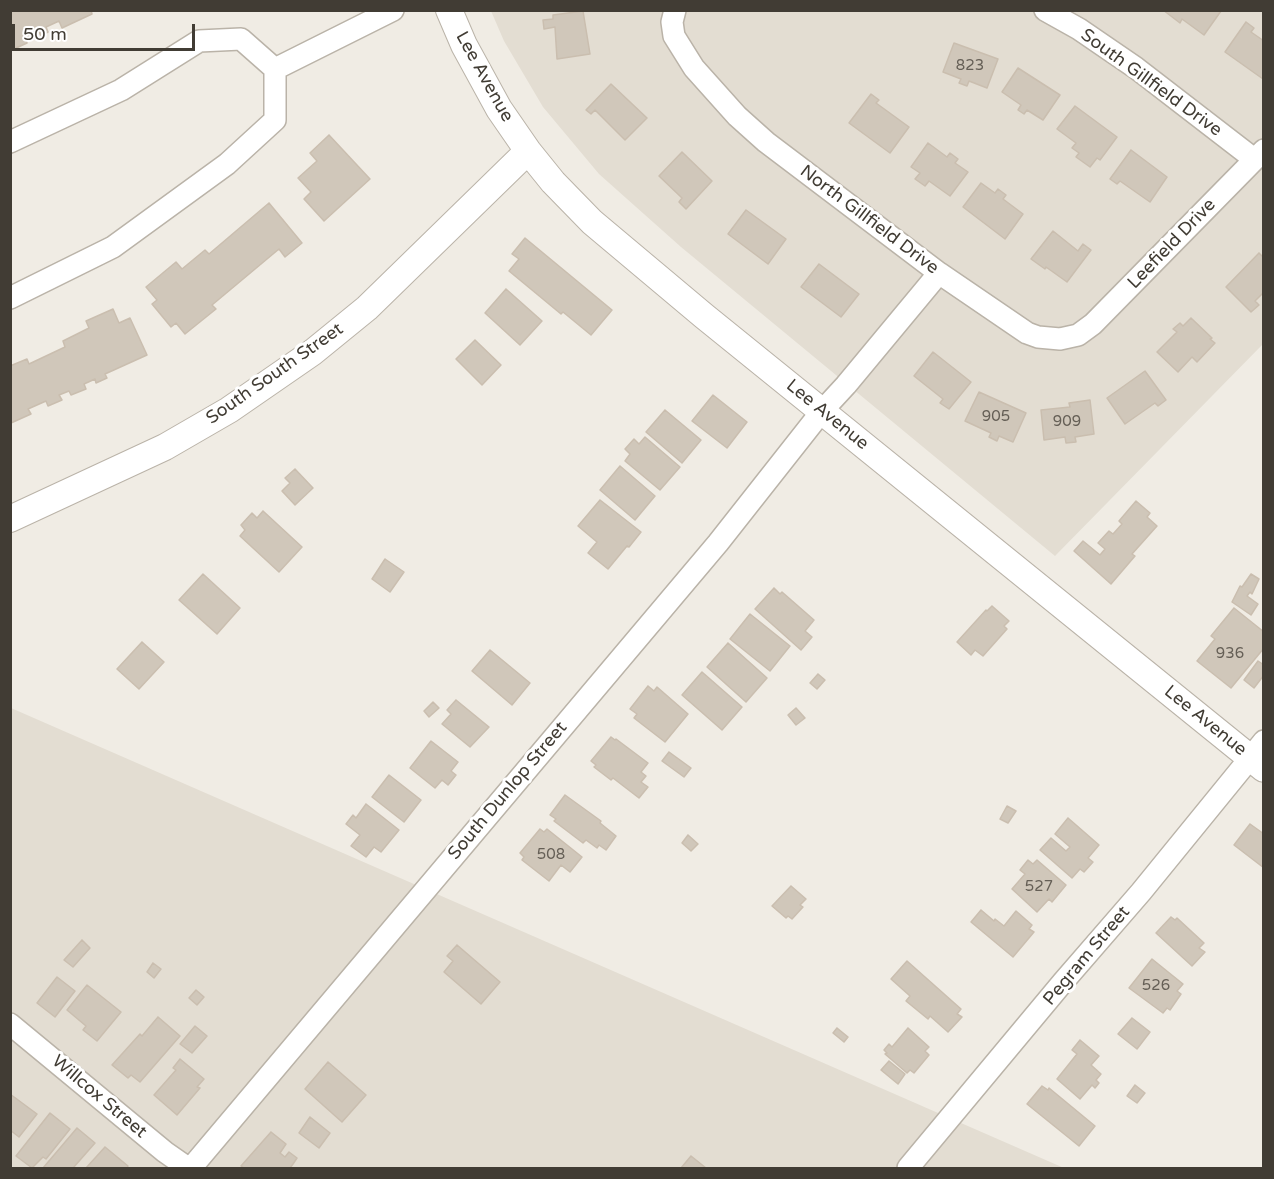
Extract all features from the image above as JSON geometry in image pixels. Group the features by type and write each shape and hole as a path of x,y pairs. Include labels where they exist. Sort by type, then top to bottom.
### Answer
{"street":[{"path":"275,69 393,10"},
{"name":"Lee Avenue","path":"449,10 464,45 494,100 528,151 553,182 592,222 822,411 1259,756"},
{"name":"North Gillfield Drive","path":"675,10 672,22 674,36 687,57 737,116 766,142 939,273 1028,333 1038,337 1060,339 1078,334"},
{"name":"South Gillfield Drive","path":"1045,10 1079,29 1259,154"},
{"path":"10,142 121,90 199,41 241,39 275,69 275,120 227,164 113,247 10,298"},
{"name":"South South Street","path":"10,519 165,447 229,410 313,352 366,308 528,151"},
{"name":"Leefield Drive","path":"1078,334 1093,324 1259,154"},
{"name":"South Dunlop Street","path":"190,1168 718,543 822,411 939,273"},
{"name":"Pegram Street","path":"908,1168 1063,982 1259,756"},
{"name":"Willcox Street","path":"10,1024 165,1152 190,1168"}],"shaded area":[{"path":"491,11 1263,11 1263,344 1055,556 681,247 599,174 543,107 504,41"},
{"path":"11,708 1064,1168 11,1168"}],"building":[{"path":"10,10 91,10 92,14 62,28 59,21 46,27 48,32 41,36 39,32 26,37 27,43 14,49 10,42"},
{"path":"1163,10 1221,11 1204,35 1182,19 1180,23"},
{"path":"583,11 590,54 557,59 555,27 544,29 543,20 553,19 553,15"},
{"path":"1246,22 1254,28 1251,32 1264,41 1263,79 1225,52"},
{"path":"954,43 998,59 987,88 969,81 967,86 959,83 961,79 943,72"},
{"path":"1018,68 1060,95 1043,120 1027,110 1024,114 1018,110 1021,105 1002,92"},
{"path":"611,84 647,118 625,140 595,110 591,114 586,110"},
{"path":"871,94 879,100 876,103 909,127 890,153 849,123"},
{"path":"1075,106 1117,137 1100,160 1097,158 1090,167 1076,157 1079,153 1072,148 1076,143 1057,129"},
{"path":"329,135 370,179 324,221 304,199 311,192 298,178 317,161 310,153"},
{"path":"928,143 947,157 950,153 958,159 955,163 968,172 950,196 929,181 925,186 915,179 920,173 911,167"},
{"path":"1131,150 1167,177 1150,202 1120,181 1117,184 1110,179"},
{"path":"682,152 712,181 686,209 679,202 682,198 659,176"},
{"path":"981,183 995,193 998,189 1006,195 1003,199 1023,214 1005,239 963,207"},
{"path":"269,203 302,243 285,257 279,249 212,305 216,309 185,334 176,323 171,327 152,304 157,300 146,287 176,262 182,269 205,250 209,254"},
{"path":"746,210 786,239 768,264 728,234"},
{"path":"1053,231 1078,251 1083,244 1091,250 1067,282 1031,259"},
{"path":"525,238 612,310 591,335 563,312 561,314 509,271 519,259 512,254"},
{"path":"1259,253 1264,258 1264,292 1255,301 1259,305 1251,312 1226,287"},
{"path":"819,264 859,294 841,317 801,287"},
{"path":"506,289 542,321 520,345 485,313"},
{"path":"113,309 119,323 130,318 147,355 105,374 107,378 96,383 95,379 84,384 86,389 71,395 69,391 59,395 62,400 48,406 46,401 28,409 31,414 11,423 10,366 27,359 29,364 65,347 63,341 89,328 86,321"},
{"path":"1191,318 1215,343 1197,362 1192,357 1178,372 1157,352 1177,332 1173,329 1180,323 1183,326"},
{"path":"475,340 501,365 482,385 456,359"},
{"path":"933,352 971,382 949,409 940,403 943,399 914,376"},
{"path":"1145,371 1166,400 1158,406 1155,403 1125,424 1107,398"},
{"path":"979,392 1026,413 1013,442 999,436 997,441 989,437 991,433 965,421"},
{"path":"713,395 747,422 727,448 692,421"},
{"path":"1090,400 1094,434 1075,437 1076,442 1066,443 1065,437 1044,440 1041,410 1070,407 1069,403"},
{"path":"665,410 701,440 682,463 646,432"},
{"path":"645,437 680,467 660,490 625,461 630,454 625,449 634,439 639,444"},
{"path":"620,466 655,496 635,520 600,490"},
{"path":"295,469 313,488 295,505 282,491 290,483 285,478"},
{"path":"600,500 641,532 608,569 588,553 597,542 578,526"},
{"path":"1136,501 1150,513 1147,517 1157,526 1132,554 1135,556 1111,584 1074,551 1083,541 1100,555 1105,549 1098,543 1109,531 1113,534 1122,524 1119,521"},
{"path":"263,511 302,547 279,572 240,536 245,530 241,525 252,513 257,518"},
{"path":"385,559 404,572 390,592 372,579"},
{"path":"203,574 240,608 217,634 179,600"},
{"path":"1251,574 1259,579 1252,594 1250,592 1247,596 1258,604 1251,615 1232,602 1240,586 1242,587"},
{"path":"774,588 780,594 782,592 814,620 805,631 812,637 801,650 755,609"},
{"path":"992,606 1009,621 1004,626 1007,629 983,656 975,650 971,655 957,642"},
{"path":"1234,608 1264,632 1264,648 1231,688 1197,661 1215,639 1211,636"},
{"path":"750,614 790,646 770,671 730,639"},
{"path":"142,642 164,662 139,689 117,669"},
{"path":"728,643 767,678 746,702 707,667"},
{"path":"490,650 530,683 512,705 472,671"},
{"path":"1258,661 1264,665 1264,675 1254,688 1244,680"},
{"path":"702,672 742,707 722,730 682,695"},
{"path":"818,674 825,680 817,689 810,683"},
{"path":"648,686 654,691 657,687 688,714 665,742 634,718 637,714 630,709"},
{"path":"456,700 489,727 470,747 442,724 451,714 447,710"},
{"path":"433,702 439,708 429,717 424,711"},
{"path":"796,708 805,718 796,725 788,715"},
{"path":"611,737 648,763 641,772 646,776 641,782 648,787 639,798 594,767 596,765 591,761"},
{"path":"431,741 458,762 451,771 456,775 448,785 442,780 435,788 410,768"},
{"path":"669,752 691,768 684,777 662,761"},
{"path":"389,775 421,800 404,822 372,797"},
{"path":"565,795 601,821 600,823 616,836 606,850 599,845 597,848 586,840 583,843 554,821 556,819 550,815"},
{"path":"366,804 399,830 381,852 374,847 366,857 351,846 360,835 346,824 353,815 356,818"},
{"path":"1007,806 1016,811 1008,823 1000,819"},
{"path":"1068,818 1099,845 1088,858 1093,862 1084,872 1080,869 1072,878 1040,850 1051,838 1066,851 1070,847 1055,834"},
{"path":"1250,824 1264,834 1264,868 1234,845"},
{"path":"540,829 544,832 547,829 582,857 570,872 561,865 549,881 522,860 524,857 520,853"},
{"path":"688,835 698,844 691,851 682,843"},
{"path":"1028,860 1033,864 1037,860 1066,885 1052,902 1049,899 1037,912 1012,889 1025,874 1020,870"},
{"path":"791,886 806,899 800,905 803,907 792,919 788,916 786,918 772,906"},
{"path":"981,910 1004,926 1016,911 1032,925 1029,929 1034,932 1013,957 971,922"},
{"path":"1171,917 1175,920 1177,918 1204,943 1199,948 1205,952 1192,966 1156,933"},
{"path":"82,940 90,948 73,967 64,960"},
{"path":"457,945 500,982 481,1004 444,972 453,961 447,956"},
{"path":"1152,959 1183,984 1177,991 1181,994 1170,1010 1167,1008 1163,1013 1129,988"},
{"path":"907,961 961,1009 957,1014 962,1017 948,1032 930,1016 928,1019 906,1001 910,996 891,979"},
{"path":"153,963 161,969 154,978 147,972"},
{"path":"57,977 75,991 55,1017 37,1003"},
{"path":"87,985 121,1012 97,1041 83,1030 86,1026 67,1010"},
{"path":"196,990 204,997 197,1005 189,998"},
{"path":"158,1017 180,1036 140,1082 131,1075 128,1078 112,1065"},
{"path":"1132,1018 1150,1032 1137,1049 1118,1034"},
{"path":"195,1026 207,1036 192,1053 180,1044"},
{"path":"837,1028 848,1037 844,1042 833,1033"},
{"path":"908,1028 929,1047 925,1051 929,1055 914,1073 910,1070 907,1073 885,1054 887,1053 884,1050 889,1044 892,1047"},
{"path":"1080,1040 1099,1056 1091,1065 1101,1074 1096,1080 1099,1083 1095,1088 1092,1085 1080,1099 1057,1079 1077,1054 1072,1050"},
{"path":"180,1059 204,1079 197,1087 200,1088 177,1115 154,1095 176,1070 173,1068"},
{"path":"889,1061 905,1074 898,1084 881,1070"},
{"path":"328,1062 366,1095 342,1122 305,1089"},
{"path":"1135,1085 1145,1093 1137,1103 1127,1096"},
{"path":"1042,1086 1048,1090 1049,1088 1095,1126 1079,1146 1027,1104"},
{"path":"10,1094 37,1114 19,1137 10,1130"},
{"path":"50,1113 70,1129 46,1159 43,1157 32,1168 16,1156"},
{"path":"310,1117 330,1133 319,1148 299,1133"},
{"path":"77,1128 95,1143 73,1168 43,1168"},
{"path":"271,1132 286,1144 280,1153 285,1157 289,1152 297,1158 290,1168 244,1168 241,1166"},
{"path":"105,1147 128,1166 127,1168 86,1168"},
{"path":"691,1156 706,1168 681,1168"}]}
